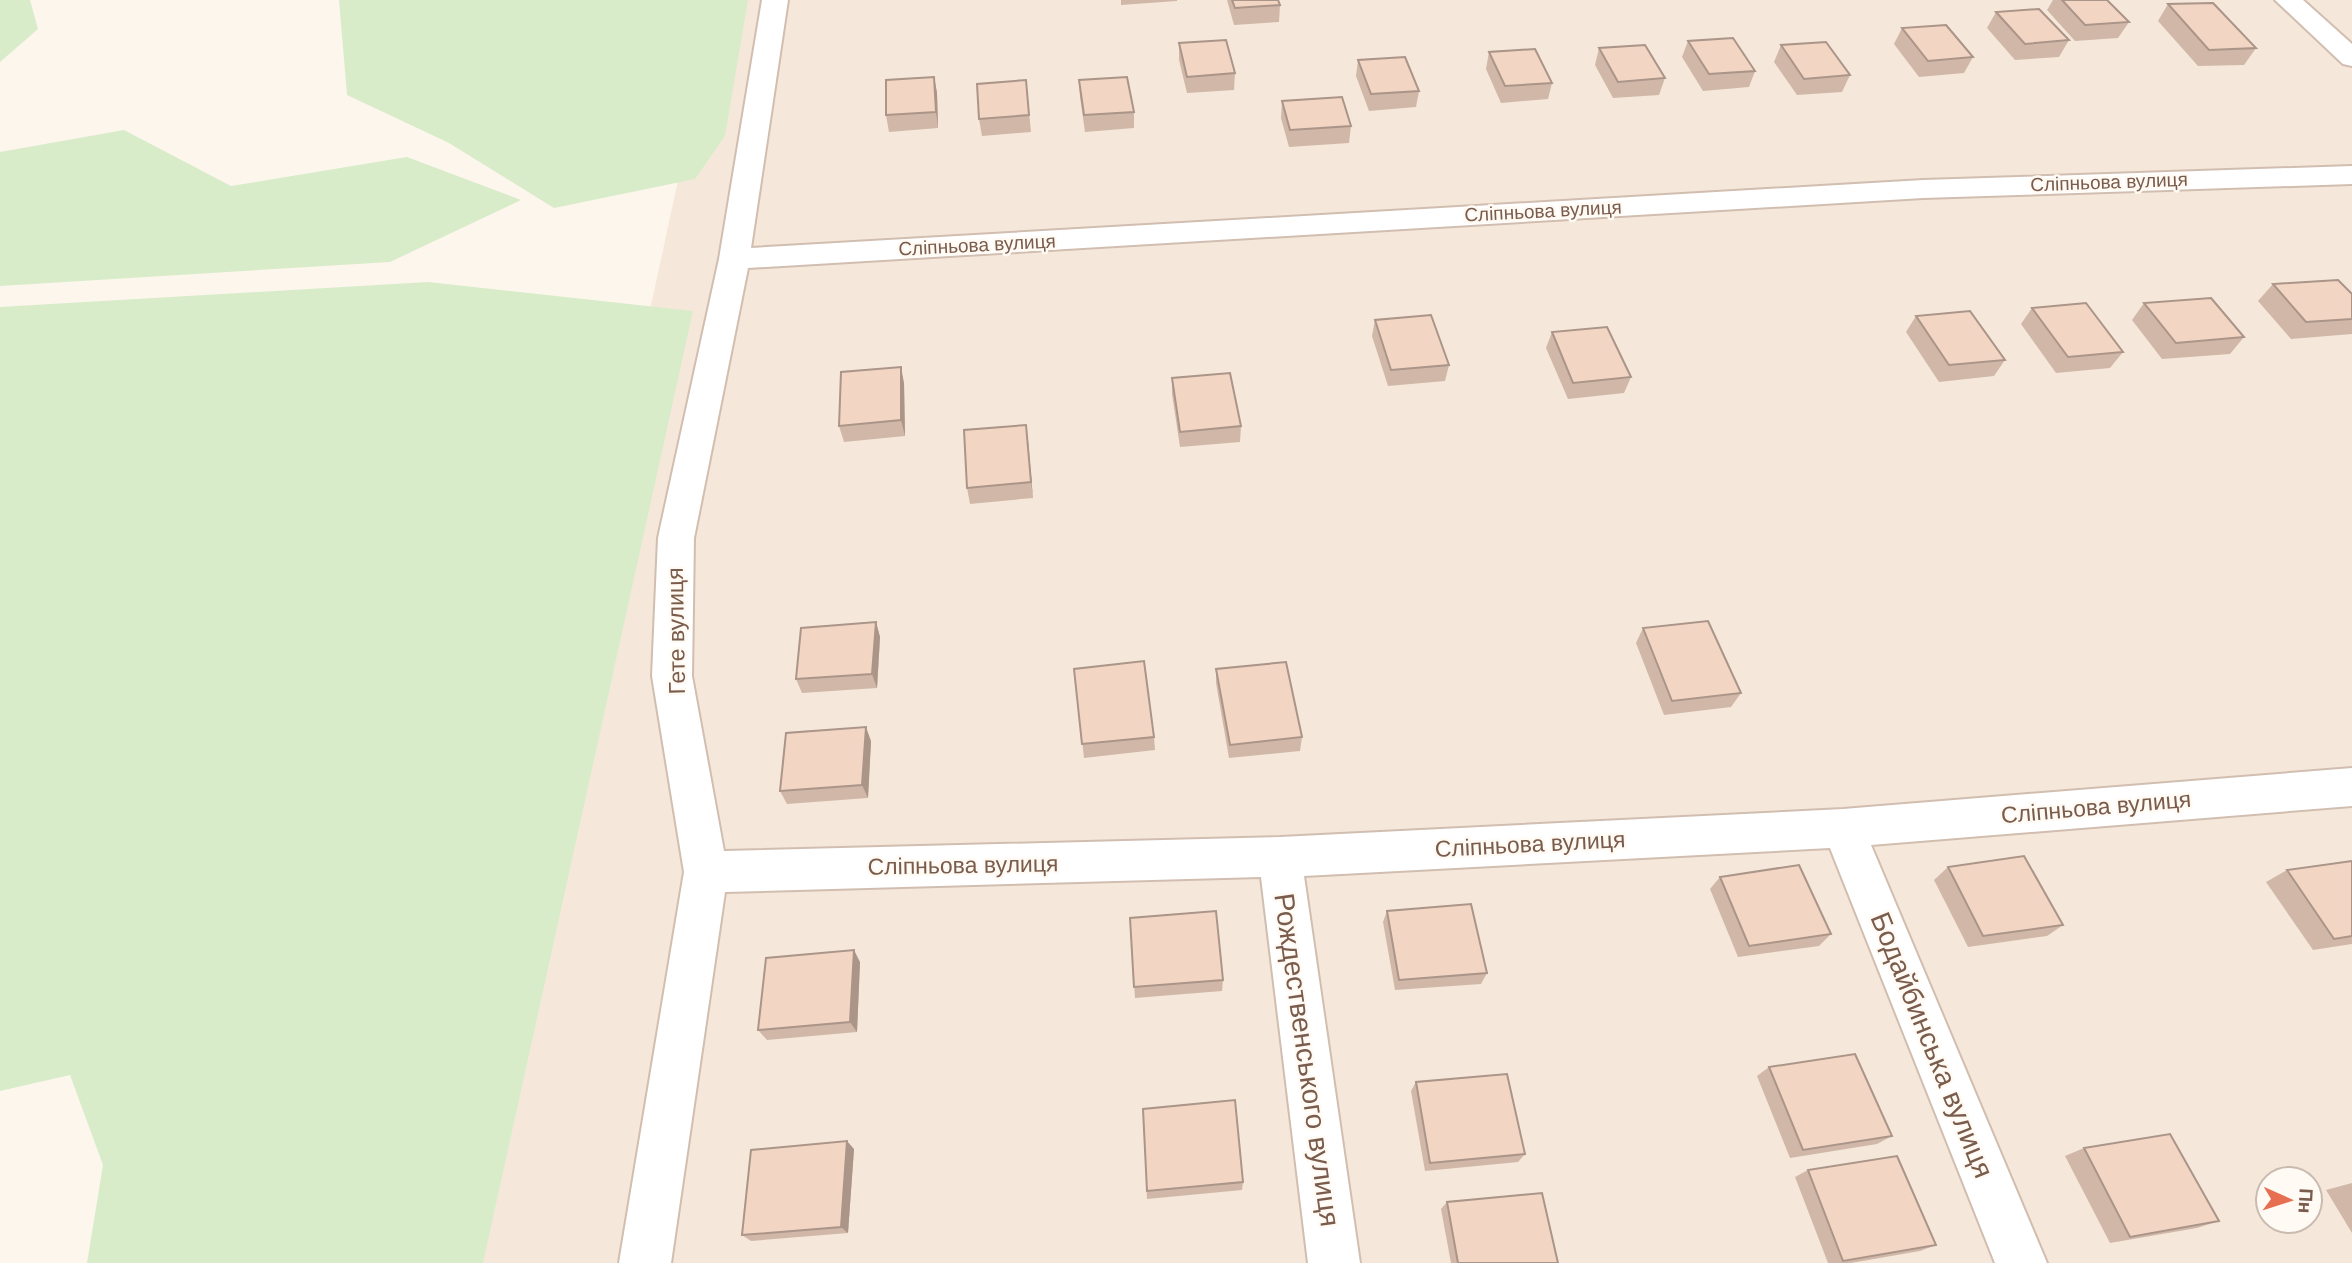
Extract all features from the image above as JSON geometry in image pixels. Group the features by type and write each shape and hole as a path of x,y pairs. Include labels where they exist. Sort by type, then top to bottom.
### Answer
{"street":[{"name":"Гете вулиця","path":"645,1263 706,872 672,676 676,538 734,259 775,0"},
{"path":"2288,0 2352,58"},
{"name":"Сліпньова вулиця","path":"734,259 1923,189 2348,173"},
{"name":"Сліпньова вулиця","path":"706,872 1280,857 1843,828 2352,787"},
{"name":"Бодайбинська вулиця","path":"1843,828 2021,1263"},
{"name":"Рождественського вулиця","path":"1280,857 1334,1263"}],"shaded area":[{"path":"717,0 2352,0 2352,1263 444,1263"}],"green space":[{"path":"0,0 30,0 38,29 0,62"},
{"path":"339,0 748,0 725,136 695,179 554,208 449,143 347,95"},
{"path":"124,130 231,186 407,157 521,200 390,262 0,286 0,152"},
{"path":"428,282 693,311 483,1263 87,1263 103,1165 70,1075 0,1091 0,307"}],"building":[{"path":"1232,0 1278,0 1280,5 1235,8"},
{"path":"2062,0 2107,0 2129,22 2085,25"},
{"path":"2213,3 2256,48 2209,50 2168,4"},
{"path":"2039,9 2069,40 2025,44 1996,12"},
{"path":"1946,25 1973,57 1928,61 1902,28"},
{"path":"1733,38 1755,71 1709,74 1688,41"},
{"path":"1226,40 1235,73 1187,77 1179,43"},
{"path":"1826,42 1850,75 1804,79 1781,45"},
{"path":"1645,45 1665,78 1618,82 1599,48"},
{"path":"1535,49 1552,83 1505,86 1489,52"},
{"path":"1405,57 1419,91 1371,94 1358,60"},
{"path":"934,77 936,112 886,115 886,80"},
{"path":"1127,77 1134,112 1084,115 1079,80"},
{"path":"1026,80 1029,115 979,119 977,84"},
{"path":"1342,97 1351,126 1290,130 1282,101"},
{"path":"2338,280 2352,294 2352,319 2306,322 2273,284"},
{"path":"2211,298 2244,337 2176,343 2144,303"},
{"path":"2086,303 2123,352 2068,357 2032,308"},
{"path":"1970,311 2005,360 1949,365 1916,316"},
{"path":"1431,315 1449,365 1391,370 1375,320"},
{"path":"1607,327 1631,377 1573,383 1552,332"},
{"path":"901,367 901,420 839,426 841,372"},
{"path":"1230,373 1241,426 1180,432 1172,378"},
{"path":"1026,425 1031,482 967,488 964,430"},
{"path":"1708,621 1741,693 1672,701 1643,628"},
{"path":"876,622 872,674 796,679 801,628"},
{"path":"1144,661 1154,737 1082,744 1074,669"},
{"path":"1286,662 1302,737 1230,745 1216,669"},
{"path":"866,727 862,785 780,791 786,733"},
{"path":"2024,856 2063,925 1983,936 1948,867"},
{"path":"2352,861 2352,936 2334,939 2287,870"},
{"path":"1799,865 1831,934 1749,946 1720,877"},
{"path":"1471,904 1487,973 1399,980 1387,911"},
{"path":"1216,911 1223,980 1134,987 1130,918"},
{"path":"854,950 850,1022 758,1030 766,958"},
{"path":"1855,1054 1892,1136 1803,1150 1769,1067"},
{"path":"1507,1074 1525,1154 1430,1163 1416,1082"},
{"path":"1235,1100 1243,1182 1147,1191 1143,1109"},
{"path":"2170,1134 2219,1221 2130,1237 2084,1148"},
{"path":"847,1141 841,1227 742,1235 751,1150"},
{"path":"1897,1156 1936,1245 1843,1261 1808,1170"},
{"path":"1542,1193 1558,1263 1458,1263 1447,1202"}]}
